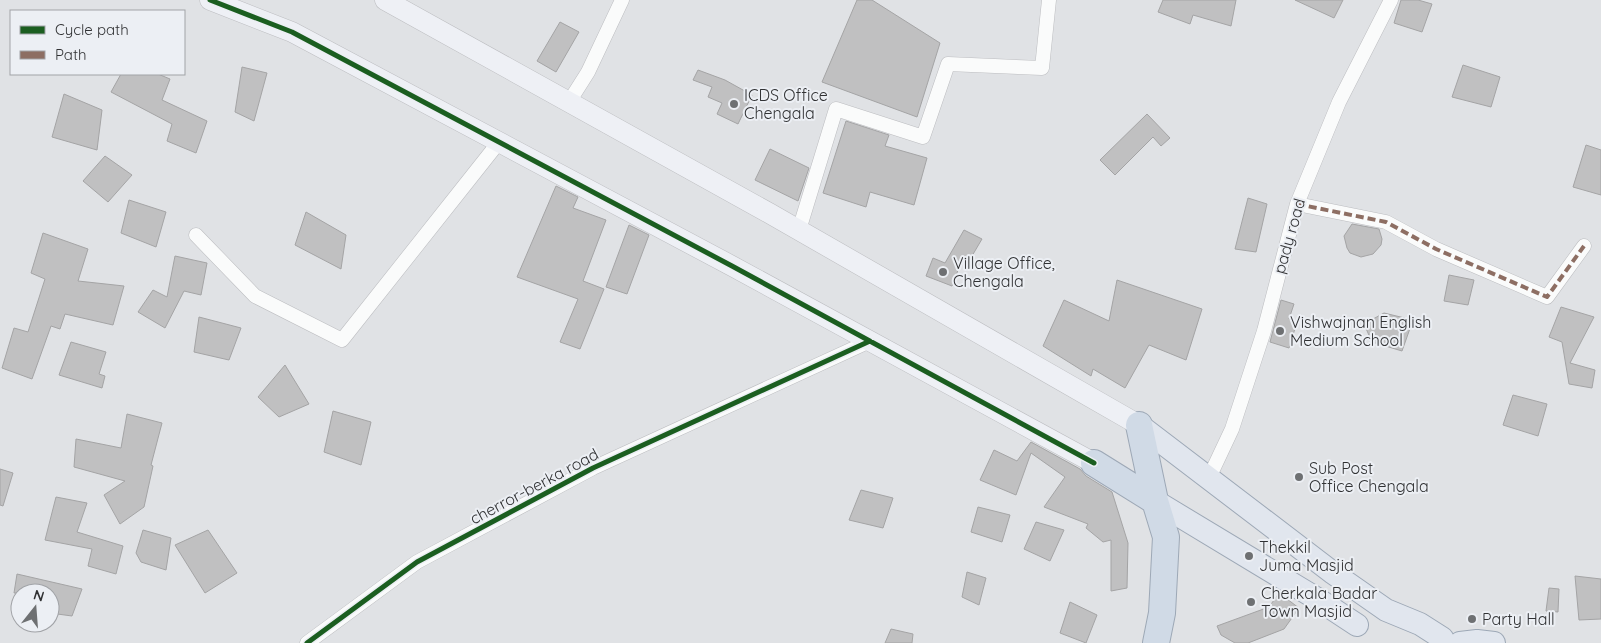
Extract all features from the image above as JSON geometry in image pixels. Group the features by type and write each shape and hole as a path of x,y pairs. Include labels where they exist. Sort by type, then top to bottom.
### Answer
{"highway":[{"path":"1139,425 1166,537 1162,613 1156,643"},
{"path":"1094,463 1156,501"}],"main road":[{"path":"1139,425 1208,480 1386,610 1420,624 1442,638 1445,643"},
{"path":"1156,501 1319,600 1358,634 1373,613 1386,610"},
{"path":"1460,643 1477,641 1494,643"}],"street":[{"path":"210,0 292,32 1094,463"},
{"path":"385,0 799,230 1139,425"},
{"path":"569,102 588,72 622,0"},
{"path":"799,230 836,109 923,137 948,64 1042,68 1048,0"},
{"name":"pady road","path":"1208,480 1232,429 1264,331 1297,204 1339,102 1391,0"},
{"path":"196,235 255,296 342,340 499,142"},
{"path":"1297,204 1386,222 1436,249 1547,297 1584,246"},
{"name":"cherror-berka road","path":"307,643 417,562 593,468 870,341"}],"building":[{"path":"857,0 872,0 940,43 917,117 822,82"},
{"path":"1163,0 1236,0 1231,26 1193,15 1190,24 1158,12"},
{"path":"1295,0 1343,0 1334,18"},
{"path":"1401,0 1418,0 1432,4 1422,32 1394,23"},
{"path":"560,22 579,32 556,72 537,61"},
{"path":"1463,65 1500,77 1491,107 1452,97"},
{"path":"242,67 267,73 254,121 235,112"},
{"path":"698,70 725,80 752,95 738,124 717,114 722,103 708,97 712,87 693,80"},
{"path":"120,75 160,75 170,79 162,100 207,121 196,153 167,141 172,124 111,92"},
{"path":"64,94 102,110 97,150 52,137"},
{"path":"1147,114 1170,138 1161,146 1153,137 1115,175 1100,160"},
{"path":"846,121 889,135 885,146 927,158 914,205 870,192 866,207 823,193"},
{"path":"1586,145 1601,150 1601,195 1573,187"},
{"path":"770,149 809,168 798,201 755,180"},
{"path":"105,156 132,175 108,202 83,181"},
{"path":"556,186 578,197 573,208 606,220 583,281 604,289 580,349 560,342 578,299 517,277"},
{"path":"1248,198 1267,204 1256,252 1235,249"},
{"path":"129,200 166,212 156,247 121,233"},
{"path":"306,212 346,235 341,269 295,245"},
{"path":"1352,224 1379,229 1382,239 1381,245 1373,254 1361,257 1350,253 1344,236"},
{"path":"629,225 649,235 627,294 606,287"},
{"path":"964,230 982,239 969,261 963,257 952,286 926,276 933,258 945,263"},
{"path":"43,233 88,249 78,281 124,286 113,325 65,314 60,329 51,326 32,379 2,368 14,328 28,332 45,279 31,273"},
{"path":"175,256 207,263 201,295 184,291 165,328 138,312 153,290 167,297"},
{"path":"1449,275 1474,280 1468,305 1444,301"},
{"path":"1117,280 1202,309 1186,360 1149,345 1125,388 1093,369 1091,376 1043,346 1064,300 1109,321"},
{"name":"Vishwajnan English Medium School","path":"1281,300 1294,304 1289,319 1297,322 1289,348 1270,342"},
{"path":"1561,307 1594,317 1570,363 1595,370 1592,388 1569,384 1562,342 1549,337"},
{"path":"1384,313 1413,320 1402,351 1372,342 1364,324"},
{"path":"199,317 241,328 229,360 194,352"},
{"path":"71,342 106,352 99,374 105,376 102,388 59,375"},
{"path":"285,365 309,404 279,417 258,397"},
{"path":"1513,395 1547,404 1538,436 1503,425"},
{"path":"333,411 371,422 361,465 324,452"},
{"path":"127,414 162,423 151,465 153,466 144,507 120,524 104,495 125,481 74,467 76,439 121,448"},
{"path":"1031,442 1080,469 1086,476 1112,492 1128,543 1127,588 1111,591 1111,540 1103,542 1086,528 1088,524 1044,507 1065,477 1031,453 1016,495 980,480 994,450 1017,461"},
{"path":"0,469 13,473 3,506 0,505"},
{"path":"861,490 893,498 883,528 849,520"},
{"path":"56,497 87,503 77,532 123,546 116,574 88,566 92,549 45,540"},
{"path":"978,507 1010,515 1002,542 971,532"},
{"path":"1036,522 1064,530 1050,561 1024,549"},
{"path":"143,530 171,538 166,570 141,562 136,553"},
{"path":"208,530 237,573 205,593 175,545"},
{"path":"967,572 986,578 979,605 962,597"},
{"path":"17,574 56,583 16,583"},
{"path":"1575,576 1601,579 1601,619 1579,620"},
{"path":"60,584 82,589 72,616 60,614"},
{"path":"1549,588 1559,589 1558,612 1546,611"},
{"path":"1279,593 1299,608 1284,629 1248,643 1235,643 1221,635 1217,626 1269,607"},
{"path":"1070,602 1097,615 1086,643 1060,633"},
{"path":"891,629 913,634 912,643 885,643"}],"marked path":[{"path":"1297,204 1386,222 1436,249 1547,297 1584,246"}],"cycle path":[{"path":"210,0 292,32 732,266 1094,463"},
{"path":"307,643 417,562 593,468 870,341"}],"place":[{"name":"ICDS Office Chengala","path":"734,104"},
{"name":"Village Office, Chengala","path":"943,272"},
{"name":"Vishwajnan English Medium School","path":"1280,331"},
{"name":"Sub Post Office Chengala","path":"1299,477"},
{"name":"Thekkil Juma Masjid","path":"1249,556"},
{"name":"Cherkala Badar Town Masjid","path":"1251,602"},
{"name":"Party Hall","path":"1472,619"}]}
